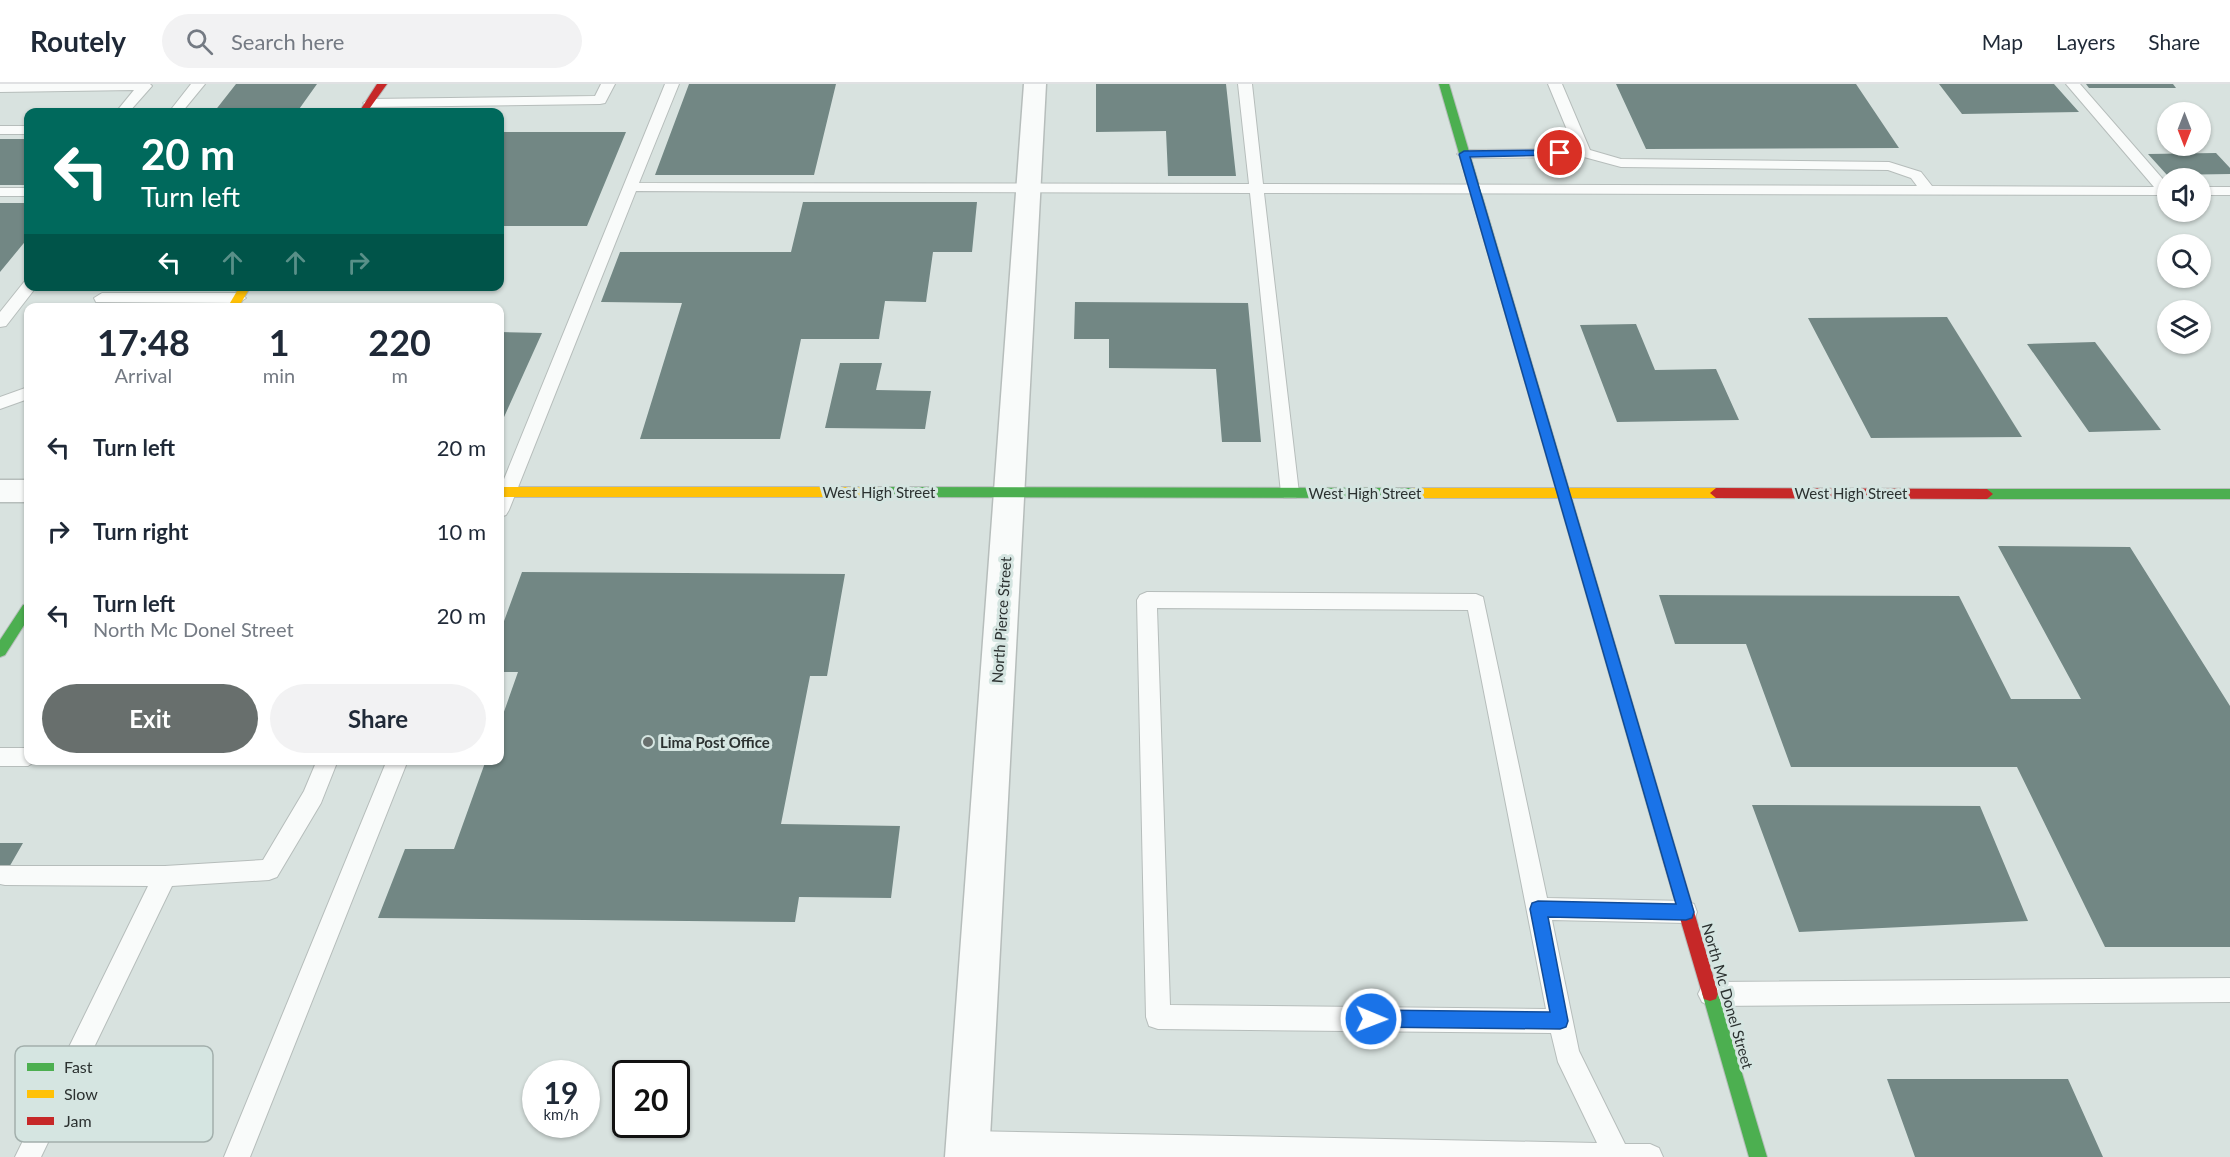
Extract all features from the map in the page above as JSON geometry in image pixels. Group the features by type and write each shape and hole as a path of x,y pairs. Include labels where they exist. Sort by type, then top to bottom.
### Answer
{"street":[{"path":"366,108 382,84"},
{"name":"North Pierce Street","path":"967,1150 1035,84"},
{"name":"North Mc Donel Street","path":"1444,84 1758,1157"},
{"path":"0,491 24,491"},
{"name":"West High Street","path":"504,492 2230,494"},
{"path":"0,651 24,615"}],"lane":[{"path":"178,108 198,84"},
{"path":"366,108 600,100 608,84"},
{"path":"504,490 672,84"},
{"path":"1245,84 1290,493"},
{"path":"1555,84 1584,153"},
{"path":"2073,84 2157,181"},
{"path":"0,88 145,86 126,108"},
{"path":"0,130 24,130"},
{"path":"1464,154 1584,153 1621,163 1888,166 1916,175 1928,190"},
{"path":"630,187 2157,191"},
{"path":"2211,191 2230,191"},
{"path":"0,192 24,192"},
{"path":"0,322 26,291"},
{"path":"102,297 239,297"},
{"path":"0,403 24,394"},
{"path":"1560,1021 1158,1017 1147,600 1476,602 1567,1053 1617,1156"},
{"path":"0,758 24,757"},
{"path":"5,876 165,876 269,870 313,796 326,765"},
{"path":"237,1157 396,765"},
{"path":"82,1046 165,876"},
{"path":"1538,909 1686,912"},
{"path":"1710,994 2230,990"},
{"path":"28,1157 35,1142"},
{"path":"967,1150 1650,1157"}],"building":[{"path":"236,84 317,84 300,108 217,108"},
{"path":"689,84 836,84 814,175 655,175"},
{"path":"1096,84 1226,84 1236,176 1168,176 1166,131 1096,132"},
{"path":"1616,84 1856,84 1899,148 1646,149"},
{"path":"1939,84 2054,84 2079,112 1962,114"},
{"path":"2086,84 2173,84 2176,88 2089,88"},
{"path":"504,132 626,132 587,226 504,226"},
{"path":"0,139 24,139 24,185 0,185"},
{"path":"2211,153 2216,153 2230,168 2230,174 2211,174 2211,168 2161,168 2148,154 2211,156"},
{"path":"803,202 977,202 972,252 933,252 926,302 885,301 879,339 801,339 780,439 640,439 682,303 601,302 620,252 791,252"},
{"path":"0,203 24,203 24,243 0,272"},
{"path":"1075,302 1248,303 1261,442 1222,442 1216,369 1109,368 1109,339 1074,339"},
{"path":"1947,317 2022,437 1871,438 1808,318"},
{"path":"1636,324 1655,370 1716,369 1739,420 1617,422 1580,325"},
{"path":"504,332 542,333 504,417"},
{"path":"2095,342 2161,430 2089,432 2027,344"},
{"path":"840,363 882,363 876,390 931,391 925,429 825,428"},
{"path":"1998,546 2130,547 2230,706 2230,947 2105,947 2017,767 1791,767 1746,644 1675,644 1659,595 1959,596 2011,699 2081,699"},
{"name":"Lima Post Office","path":"522,572 845,574 827,676 810,676 781,824 900,826 891,898 799,897 795,922 378,918 405,849 454,849 484,765 504,765 504,712 518,672 504,672 504,621"},
{"path":"1752,805 1980,806 2028,921 1799,932"},
{"path":"0,843 23,843 0,883"},
{"path":"1887,1079 2068,1079 2103,1157 1915,1157"}],"traffic: fast":[{"path":"1444,84 1670,857"},
{"path":"880,492 1412,493"},
{"path":"1987,494 2230,494"},
{"path":"0,651 24,615"},
{"path":"1710,993 1758,1157"}],"traffic: slow":[{"path":"235,303 243,291"},
{"path":"504,492 880,492"},
{"path":"1412,493 1716,493"}],"traffic: jam":[{"path":"366,108 382,84"},
{"path":"1716,493 1987,494"},
{"path":"1670,857 1710,993"}],"place":[{"name":"Lima Post Office","path":"648,742"}],"route":[{"path":"1371,1019 1560,1021 1538,909 1686,912 1464,154 1560,153"}]}
